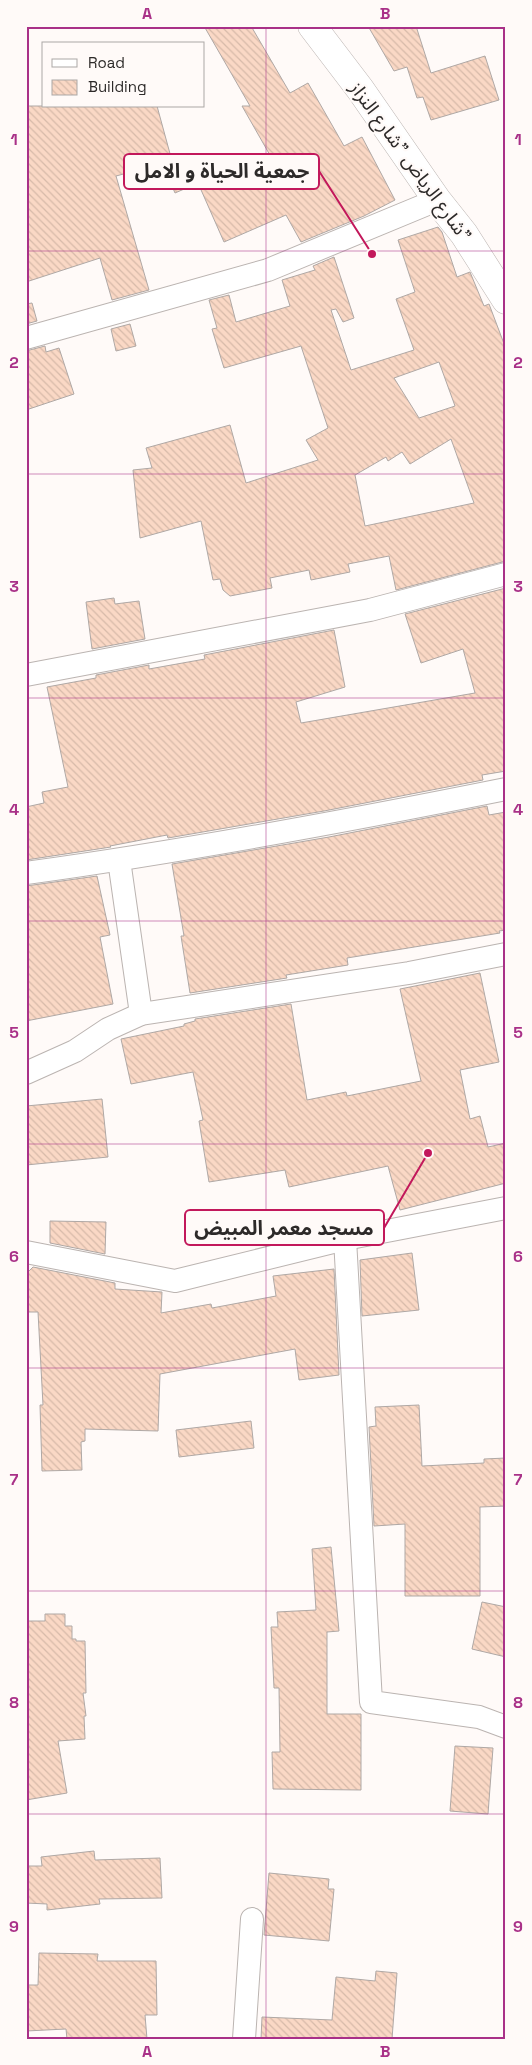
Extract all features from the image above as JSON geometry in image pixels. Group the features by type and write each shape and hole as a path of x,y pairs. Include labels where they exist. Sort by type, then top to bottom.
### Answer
{"street":[{"name":"شارع الرياض \"شارع النزاز\"","path":"312,26 360,89 437,200 464,234 506,300"},
{"path":"26,338 268,270 437,200"},
{"path":"26,675 370,610 506,574"},
{"path":"26,873 119,860 360,818 506,789"},
{"path":"119,860 142,1014"},
{"path":"26,1073 75,1051 108,1029 142,1014 409,973 506,954"},
{"path":"26,1252 175,1281 345,1239 506,1208"},
{"path":"345,1239 371,1702 479,1717 506,1727"},
{"path":"244,2039 252,1919"}],"building":[{"path":"204,26 251,26 290,93 308,83 344,146 362,137 395,200 364,216 301,242 286,215 224,242 198,183 175,193 166,172 209,154 219,180 271,157 242,106 250,106"},
{"path":"368,26 416,26 431,73 485,56 499,100 431,120 423,97 417,98 407,67 394,71"},
{"path":"26,106 42,106 42,108 158,108 172,161 116,176 149,290 112,300 100,258 26,282"},
{"path":"438,227 442,232 457,277 470,272 484,306 489,304 506,349 506,561 396,590 389,556 348,564 350,572 311,580 309,570 270,578 272,588 230,596 223,590 220,579 213,580 201,521 140,538 133,470 152,468 146,448 230,425 246,483 318,460 306,440 328,428 301,346 224,368 212,329 217,328 209,300 229,295 236,322 290,306 282,280 315,270 313,266 334,257 354,318 343,322 336,309 331,310 351,370 414,350 396,299 415,292 398,240","holes":["439,362 455,406 419,418 394,378","451,439 474,503 365,526 355,475 386,457 388,461 402,452 410,464"]},
{"path":"32,303 37,321 26,324 26,304"},
{"path":"130,324 136,346 116,351 111,329"},
{"path":"45,346 46,352 59,348 74,394 26,410 26,351"},
{"path":"506,588 506,771 482,775 483,780 324,811 168,838 167,835 111,847 26,860 26,807 44,803 42,792 68,787 47,687 96,678 96,675 149,665 149,669 205,659 204,655 334,630 345,687 296,702 301,723 475,693 463,649 421,663 405,614"},
{"path":"114,598 115,604 139,601 145,639 92,649 86,602"},
{"path":"487,806 489,815 506,812 506,930 499,931 500,933 347,958 348,965 286,975 287,978 190,993 181,936 184,936 172,864 329,837"},
{"path":"97,876 110,935 100,937 113,1004 26,1021 26,886"},
{"path":"480,973 499,1062 460,1070 470,1119 480,1116 488,1147 506,1143 506,1183 400,1210 388,1166 289,1187 285,1170 209,1182 199,1121 203,1120 193,1072 131,1084 121,1039 184,1026 184,1024 195,1021 195,1019 291,1004 307,1100 346,1092 347,1096 421,1081 400,989"},
{"path":"102,1099 108,1157 26,1165 26,1106"},
{"path":"50,1221 106,1222 105,1254 50,1243"},
{"path":"412,1253 419,1310 362,1316 360,1260"},
{"path":"33,1267 115,1283 115,1289 162,1292 161,1313 211,1304 212,1308 276,1296 273,1276 334,1269 339,1375 299,1380 295,1349 160,1374 158,1431 85,1429 85,1441 81,1442 82,1470 42,1471 40,1405 43,1405 38,1312 26,1312 26,1274"},
{"path":"419,1405 422,1466 484,1463 484,1459 506,1458 506,1506 480,1507 480,1596 405,1596 405,1524 374,1526 369,1427 376,1426 375,1407"},
{"path":"251,1421 254,1448 179,1457 176,1430"},
{"path":"331,1547 339,1631 327,1632 327,1714 361,1714 361,1790 273,1789 272,1752 280,1752 279,1688 274,1688 271,1627 278,1627 277,1612 316,1610 312,1549"},
{"path":"482,1602 506,1607 506,1657 472,1649"},
{"path":"45,1614 65,1614 65,1626 72,1626 72,1639 85,1641 86,1693 83,1693 86,1716 84,1716 85,1739 58,1741 67,1793 26,1800 26,1621 45,1621"},
{"path":"455,1746 493,1748 488,1814 450,1811"},
{"path":"94,1851 95,1860 160,1858 162,1898 99,1899 100,1904 47,1910 47,1904 26,1903 26,1866 42,1866 41,1857"},
{"path":"269,1873 329,1879 328,1889 334,1889 329,1941 264,1935"},
{"path":"39,1953 98,1954 97,1961 156,1961 157,2015 145,2015 147,2039 67,2039 66,2029 26,2031 26,1985 38,1985"},
{"path":"376,1971 397,1973 392,2039 261,2039 262,2017 332,2020 336,1977 375,1981"}],"place":[{"name":"جمعية الحياة و الامل","path":"372,254"},
{"name":"مسجد معمر المبيض","path":"428,1153"}]}
